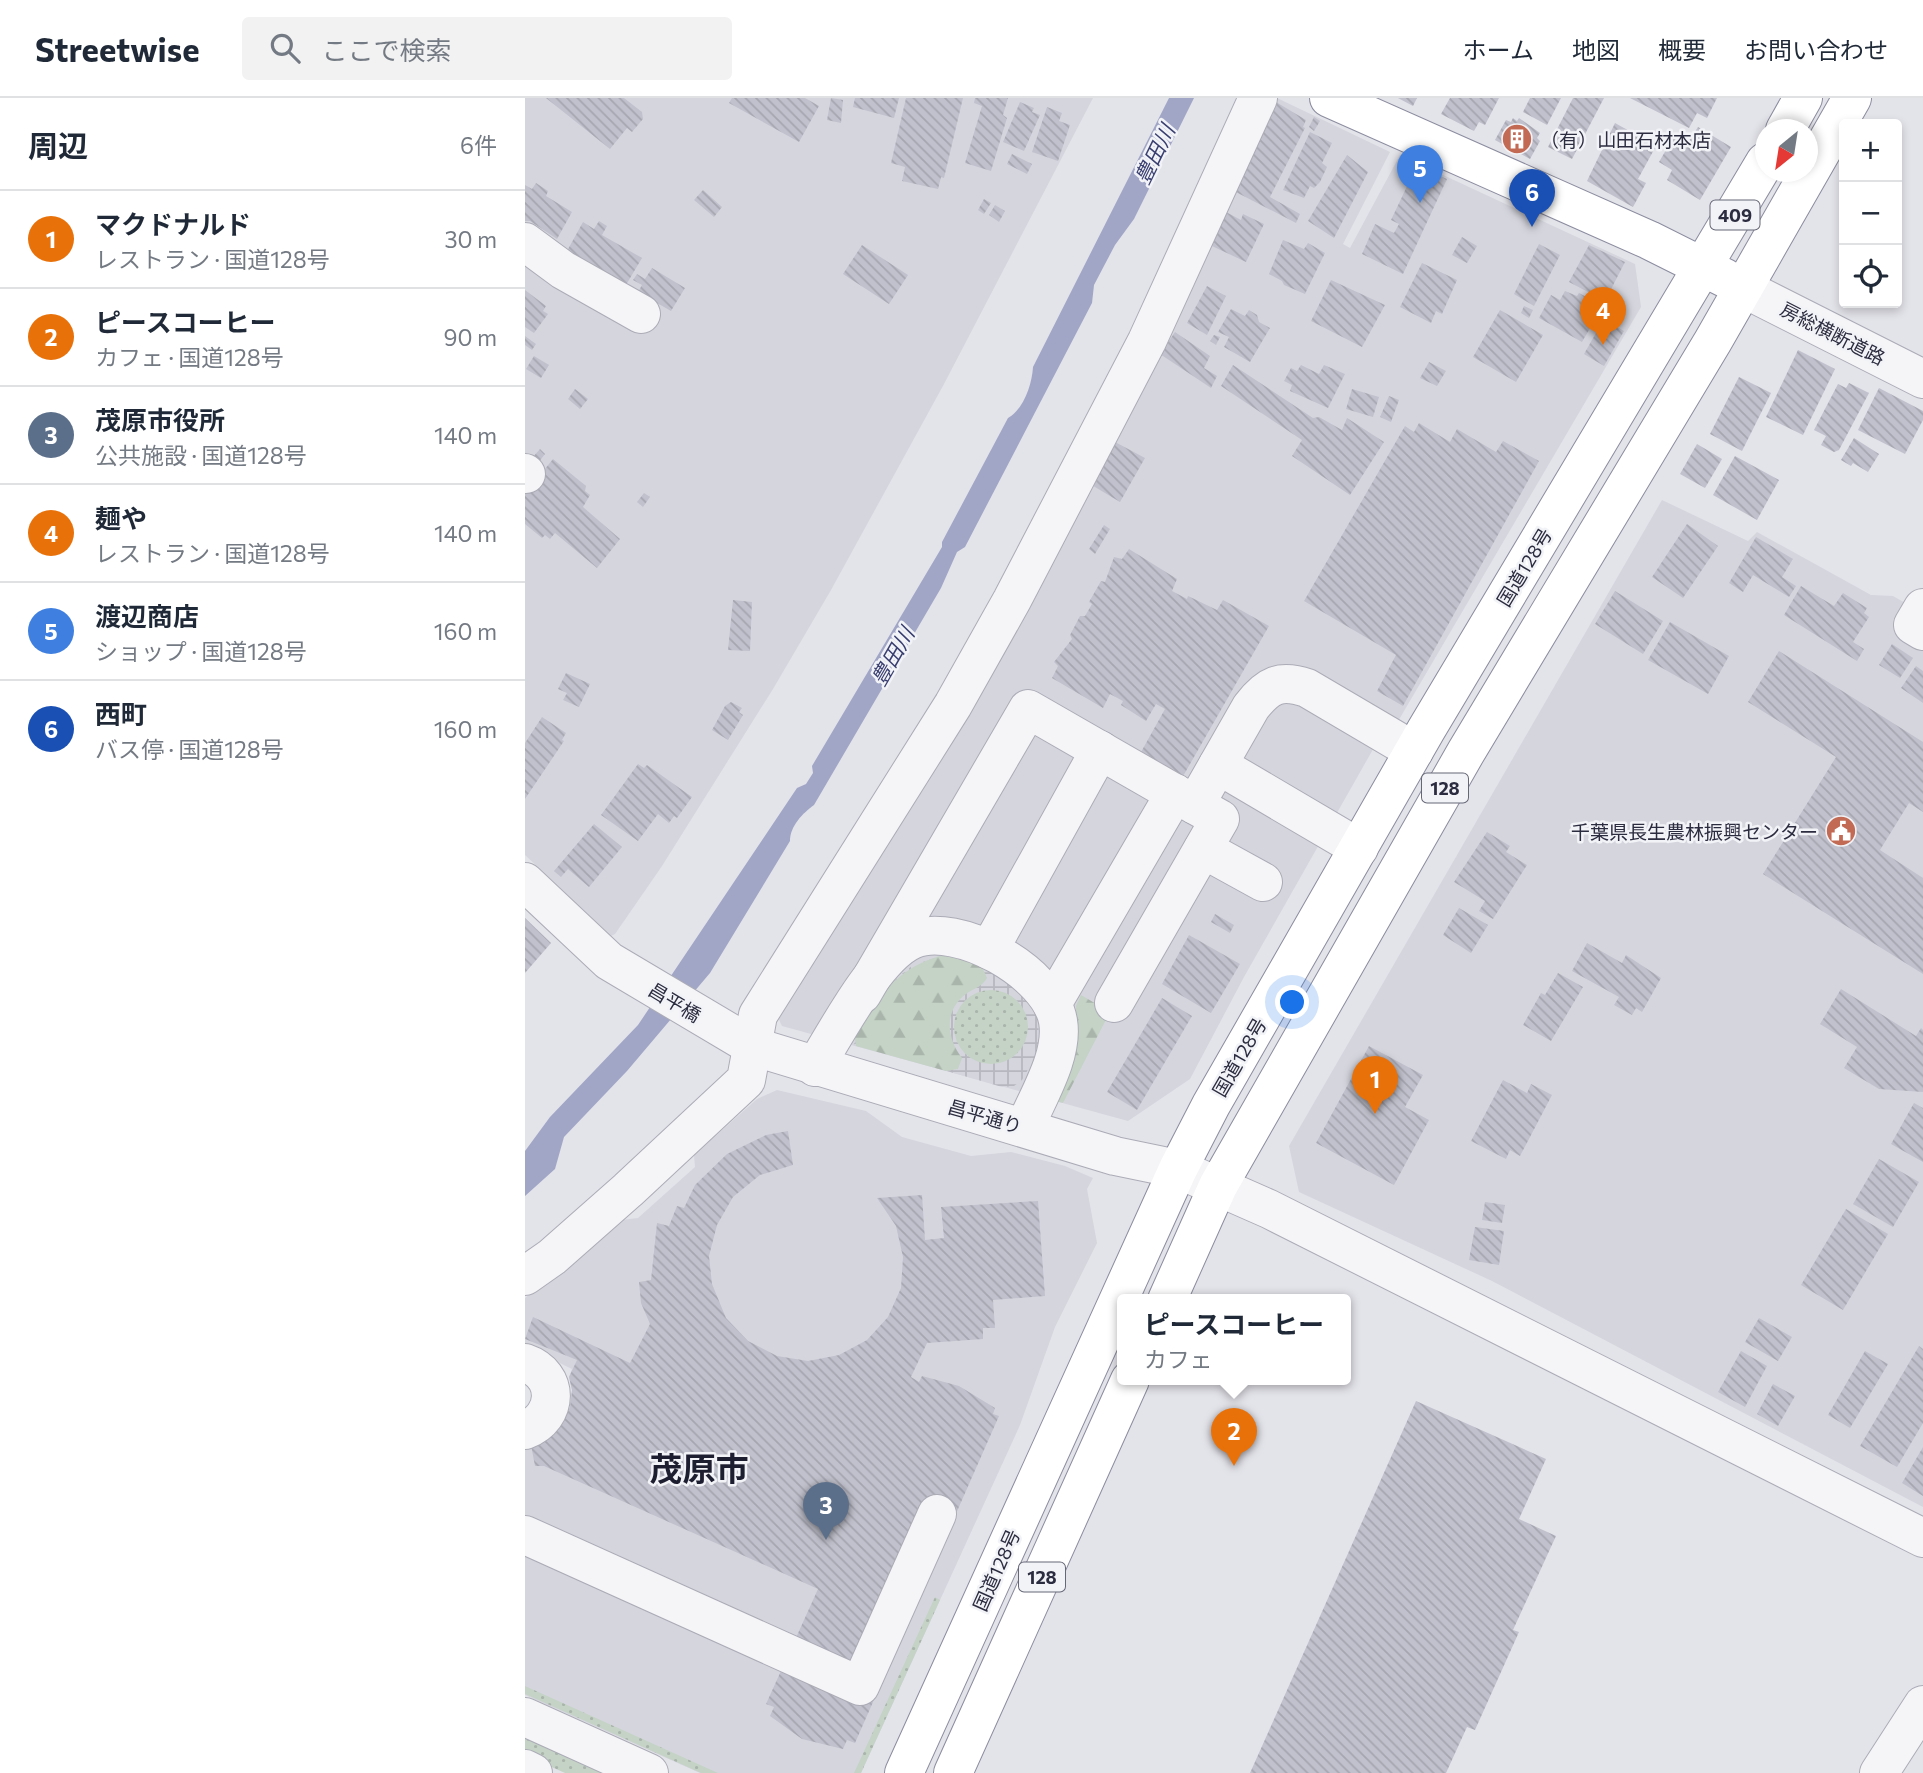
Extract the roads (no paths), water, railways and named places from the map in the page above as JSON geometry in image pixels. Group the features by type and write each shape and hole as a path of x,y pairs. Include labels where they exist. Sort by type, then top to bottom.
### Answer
{"highway":[{"path":"1329,98 1649,240 1743,288"},
{"path":"1791,119 1803,98"},
{"name":"409","path":"1743,288 1852,98"},
{"name":"409","path":"1703,268 1755,181"},
{"name":"国道128号","path":"1121,1294 1178,1169 1211,1105 1414,751 1703,268"},
{"name":"128","path":"1170,1294 1218,1186 1465,752 1743,288"},
{"name":"国道128号","path":"904,1773 1117,1303"},
{"name":"128","path":"953,1773 1129,1385"}],"street":[{"path":"525,1276 552,1257 628,1190 746,1080 739,1040 758,1015 953,705 1012,600 1147,341 1258,98"},
{"path":"525,242 563,270 641,314"},
{"name":"房総横断道路","path":"1743,288 1923,379"},
{"path":"1923,608 1913,625 1923,631"},
{"path":"1052,1004 1185,799 1218,765 1262,693 1275,685 1290,682 1307,688 1414,751"},
{"path":"815,1067 862,994 1028,709 1220,819 1114,1003"},
{"path":"989,950 1100,750"},
{"path":"1218,765 1359,848"},
{"path":"1203,849 1263,883"},
{"name":"昌平橋","path":"525,882 593,949 624,972 739,1040"},
{"path":"862,994 895,952 913,940 953,937 989,950 1028,974 1052,1004 1058,1021 1056,1049 1025,1127"},
{"name":"昌平通り","path":"739,1040 815,1067 1025,1127 1115,1156 1178,1169 1269,1209 1923,1538"},
{"path":"525,1363 544,1374 552,1395 544,1418 525,1430"},
{"path":"525,1535 860,1686 937,1514"},
{"path":"1879,1773 1923,1705"},
{"path":"525,1717 634,1770"},
{"path":"525,1769 533,1773"}],"water":[{"name":"豊田川","path":"1169,98 1194,98 1134,219 1115,245 1094,285 1092,303 965,547 957,552 941,588 814,805 795,825 790,841 710,973 627,1071 564,1137 555,1169 525,1196 525,1151 550,1117 638,1025 797,788 806,784 813,773 812,766 942,547 942,542 1008,418 1023,402 1033,367"}],"place":[{"name":"（有）山田石材本店","path":"1517,139"},
{"name":"渡辺商店","path":"1420,203"},
{"name":"西町","path":"1532,227"},
{"name":"麺や","path":"1603,345"},
{"name":"千葉県長生農林振興センター","path":"1841,831"},
{"name":"マクドナルド","path":"1375,1114"},
{"name":"ピースコーヒー","path":"1234,1466"},
{"name":"茂原市役所","path":"826,1540"}],"district":[{"name":"茂原市","path":"699,1467"}]}
